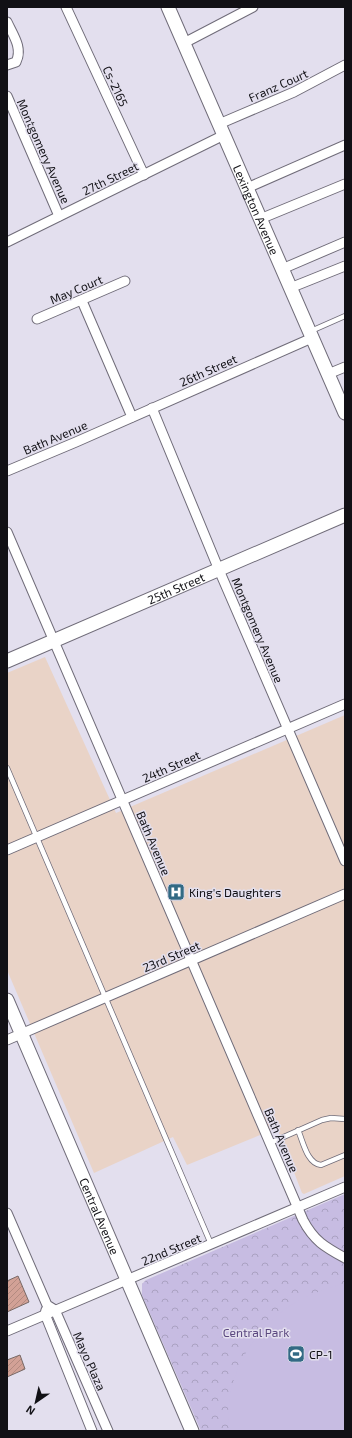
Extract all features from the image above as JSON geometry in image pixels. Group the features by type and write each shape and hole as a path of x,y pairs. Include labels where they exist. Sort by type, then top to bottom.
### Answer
{"street":[{"name":"Cs-2165","path":"66,7 144,175"},
{"name":"Lexington Avenue","path":"168,7 310,335 328,374 340,391 345,413"},
{"path":"184,42 253,7"},
{"path":"7,22 17,43 20,54 16,62 7,65"},
{"name":"Franz Court","path":"222,130 345,66"},
{"name":"Montgomery Avenue","path":"7,96 60,216"},
{"name":"27th Street","path":"7,242 144,175 222,130"},
{"path":"247,188 345,145"},
{"path":"260,219 345,184"},
{"path":"282,269 345,242"},
{"path":"290,288 345,266"},
{"name":"May Court","path":"37,319 82,301 125,281"},
{"path":"82,301 132,417"},
{"name":"26th Street","path":"113,425 310,335"},
{"path":"328,374 345,367"},
{"name":"Montgomery Avenue","path":"152,408 219,570 345,861"},
{"name":"Bath Avenue","path":"7,471 113,425"},
{"name":"25th Street","path":"7,661 345,515"},
{"name":"Bath Avenue","path":"7,532 308,1230 318,1242 345,1258"},
{"name":"24th Street","path":"7,850 345,704"},
{"name":"23rd Street","path":"7,1040 345,894"},
{"name":"Central Avenue","path":"7,1000 192,1431"},
{"name":"22nd Street","path":"7,1331 345,1187"},
{"path":"7,1213 47,1305 55,1310"},
{"path":"45,1314 47,1305"},
{"name":"Mayo Plaza","path":"55,1310 108,1431"},
{"name":"Mayo Plaza","path":"45,1314 92,1431"}],"lane":[{"path":"310,335 345,316"},
{"path":"7,768 211,1244"},
{"path":"270,1143 322,1120 331,1118 345,1119"},
{"path":"298,1130 311,1159 317,1164 321,1165 345,1155"}],"shaded area":[{"name":"King's Daughters","path":"45,657 116,813 345,715 345,1176 304,1194 302,1193 277,1128 187,1165 173,1137 94,1173 7,970 7,673"}],"green space":[{"name":"Central Park","path":"345,1194 345,1431 201,1431 142,1295 142,1284 146,1280"},
{"name":"CP-1","path":"341,1284 345,1291 345,1431 230,1431 228,1412 230,1393 244,1357 254,1341 266,1326 280,1313 296,1302 312,1294"}],"building":[{"path":"18,1276 29,1302 7,1312 7,1281"},
{"path":"20,1355 25,1369 7,1377 7,1360"}],"place":[{"name":"King's Daughters","path":"176,892"},
{"name":"CP-1","path":"296,1354"}]}
